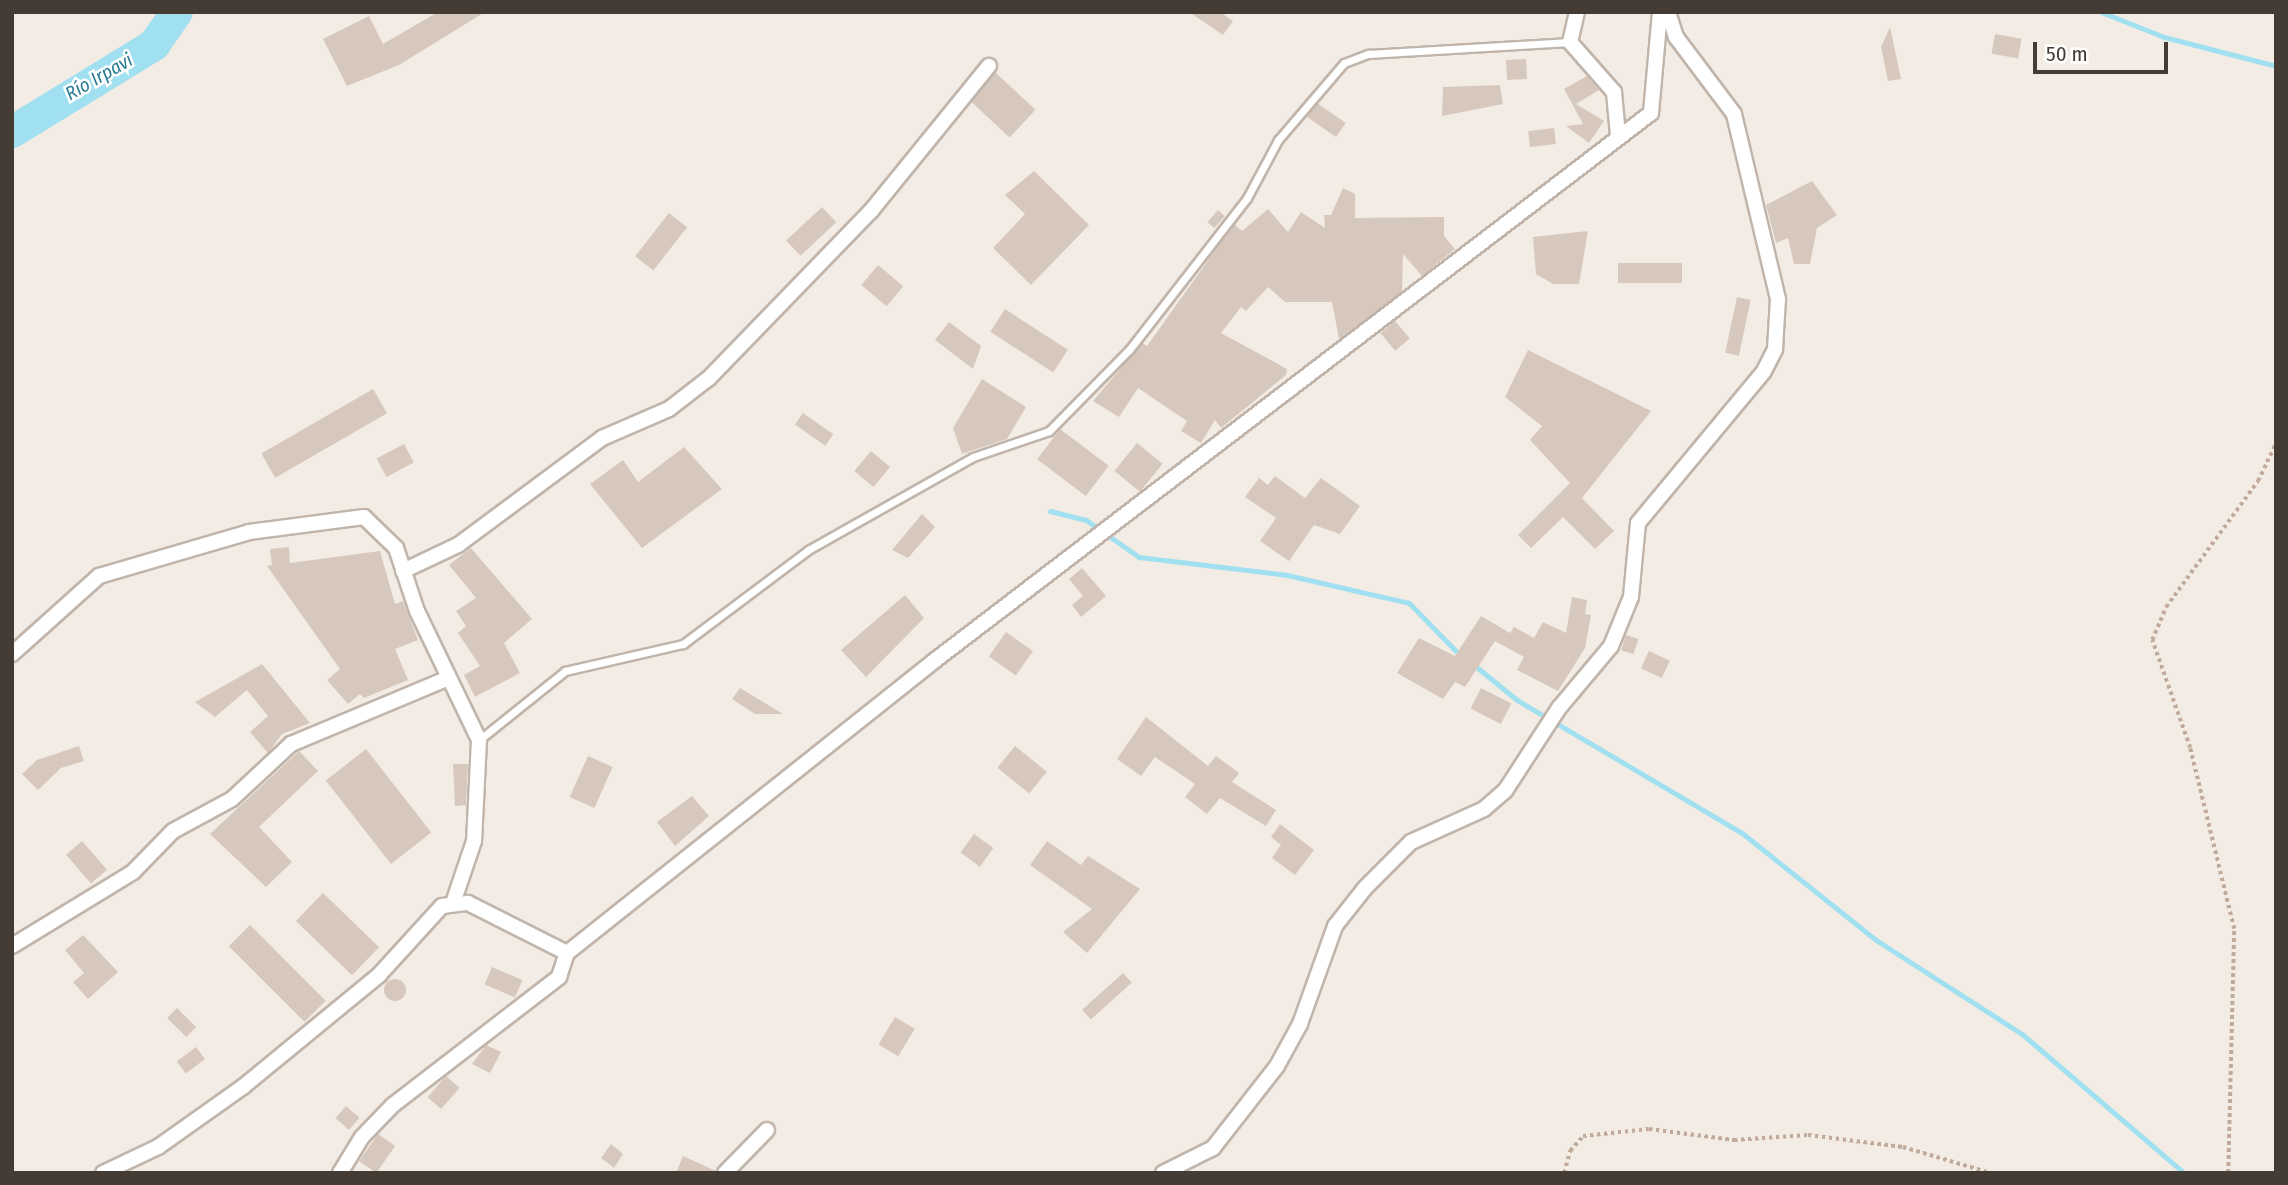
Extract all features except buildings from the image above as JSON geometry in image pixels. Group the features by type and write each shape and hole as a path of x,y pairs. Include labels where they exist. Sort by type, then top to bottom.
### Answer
{"street":[{"path":"1577,12 1570,42 1614,92 1618,136"},
{"path":"340,1173 393,1105 559,976 567,953 934,661 1651,113 1660,12"},
{"path":"1163,1173 1213,1148 1277,1066 1300,1024 1335,926 1365,888 1411,842 1484,809 1505,791 1559,708 1611,646 1630,597 1638,523 1764,371 1775,349 1778,299 1734,114 1676,37 1668,12"},
{"path":"403,571 458,545 602,438 669,408 709,378 871,211 989,66"},
{"path":"12,654 99,576 249,532 364,517 386,532 479,740 474,841 454,900 330,1019 244,1086 158,1147 103,1173"},
{"path":"12,946 133,872 173,831 232,799 291,744 449,678"},
{"path":"454,900 567,953"},
{"path":"725,1173 768,1130"}],"lane":[{"path":"479,740 565,671 683,644 808,550 973,457 1049,431 1129,350 1247,198 1278,139 1344,63 1368,54 1570,42"}],"path":[{"path":"2228,1173 2234,929 2190,748 2151,640 2166,607 2258,481 2276,443"},
{"path":"1564,1173 1570,1151 1583,1136 1649,1129 1734,1140 1808,1135 1903,1147 1991,1173"}],"waterway":[{"name":"Río Irpavi","path":"12,132 154,45 177,12"},
{"path":"2101,12 2164,37 2276,66"},
{"path":"1050,511 1086,520 1139,557 1287,575 1409,603 1460,655"},
{"path":"1474,665 1517,700 1742,833 1876,940 2022,1034 2184,1173"}]}
